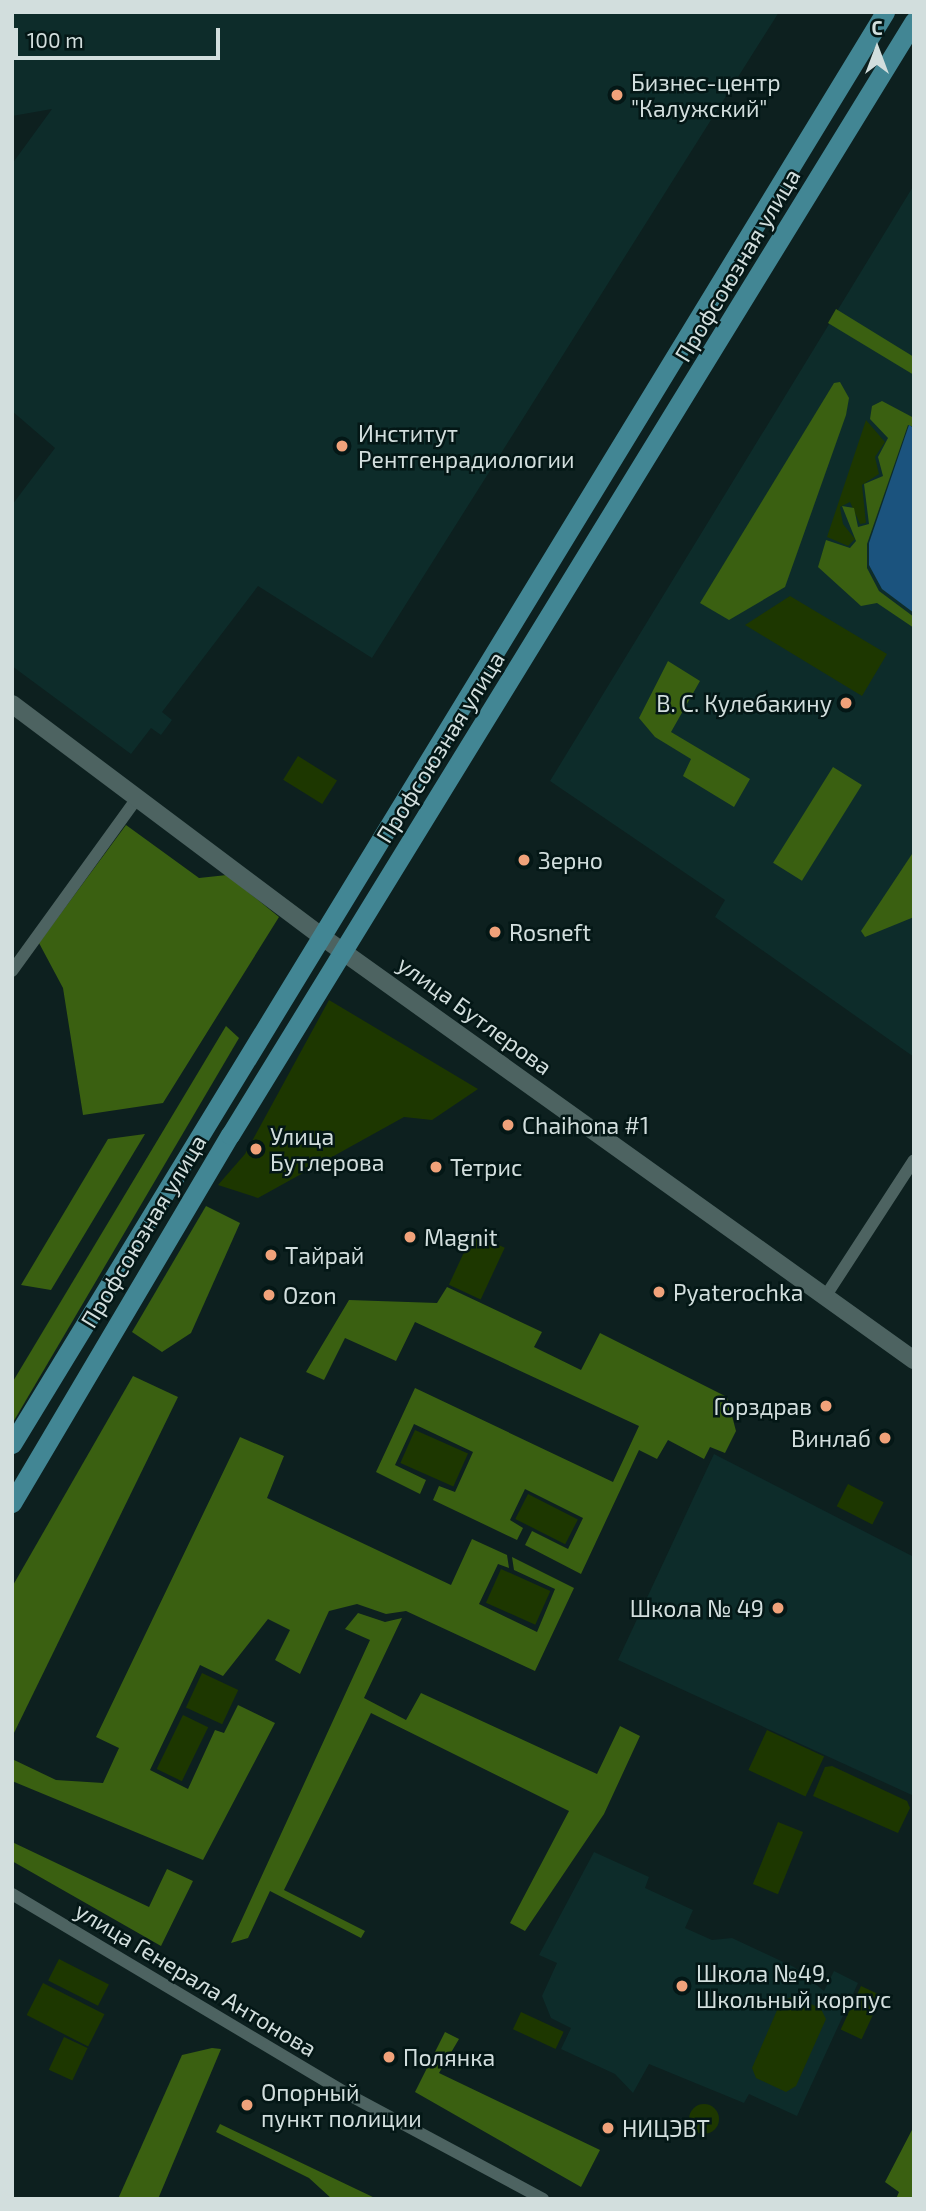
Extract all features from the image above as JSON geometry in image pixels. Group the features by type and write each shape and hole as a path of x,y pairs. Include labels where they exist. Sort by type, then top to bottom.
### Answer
{"main road":[{"name":"Профсоюзная улица","path":"12,1444 885,12"},
{"name":"Профсоюзная улица","path":"12,1503 342,950 914,21"}],"street":[{"name":"улица Бутлерова","path":"12,704 321,936 914,1360"},
{"path":"12,971 138,797"},
{"path":"825,1297 914,1160"},
{"name":"улица Генерала Антонова","path":"12,1894 351,2096 543,2199"}],"shaded area":[{"path":"12,12 779,12 372,658 258,586 162,712 172,720 161,735 151,728 131,754 12,666 12,505 55,448 12,411 12,164 52,109 12,116"},
{"path":"914,185 914,1057 715,917 725,900 550,781"},
{"name":"Школа № 49","path":"714,1454 914,1557 914,1796 618,1660"},
{"name":"Школа №49. Школьный корпус","path":"594,1852 649,1877 645,1888 693,1910 685,1928 712,1940 732,1938 794,1967 824,1991 834,1971 858,1983 797,2116 749,2094 744,2103 649,2064 633,2093 615,2074 561,2049 571,2028 551,2018 542,1996 557,1963 539,1955"}],"green space":[{"path":"836,309 914,357 914,375 828,323"},
{"path":"840,382 849,398 846,415 785,587 729,620 700,603 834,383"},
{"path":"882,401 914,418 914,427 908,425 867,544 867,568 879,591 914,617 914,628 877,603 861,606 818,567 826,540 850,548 856,541 842,506 854,508 858,527 869,524 864,484 883,476 878,457 888,438 870,419 872,406"},
{"path":"866,420 885,442 875,457 879,474 862,485 866,523 860,524 850,502 840,507 843,524 855,539 848,546 827,537"},
{"path":"790,596 887,654 862,696 745,625"},
{"path":"668,661 700,681 671,732 750,779 734,807 683,776 691,759 655,737 639,718"},
{"path":"298,756 337,780 322,804 283,780"},
{"path":"833,767 862,785 802,881 773,863"},
{"path":"126,825 199,878 227,875 279,917 163,1103 83,1115 63,988 39,943"},
{"path":"914,851 914,917 865,937 861,931"},
{"path":"329,1000 478,1089 432,1120 404,1117 258,1198 218,1185 245,1154"},
{"path":"226,1026 239,1038 12,1424 12,1383"},
{"path":"145,1134 51,1290 21,1285 108,1139"},
{"path":"206,1206 240,1223 191,1333 162,1352 132,1332"},
{"path":"473,1233 505,1248 481,1299 449,1285"},
{"path":"447,1287 542,1332 534,1347 581,1370 600,1333 727,1397 736,1431 725,1453 710,1447 704,1459 668,1440 657,1459 639,1450 581,1574 525,1545 532,1531 568,1549 583,1518 525,1489 510,1520 523,1528 517,1540 433,1500 439,1486 455,1492 473,1452 414,1424 395,1465 426,1480 420,1494 376,1472 415,1388 613,1482 639,1426 415,1322 396,1361 345,1338 324,1380 306,1372 349,1300 437,1303"},
{"path":"133,1376 178,1397 12,1737 12,1587"},
{"path":"415,1430 468,1454 453,1486 400,1463"},
{"path":"240,1437 284,1456 267,1498 451,1585 472,1539 507,1555 509,1568 498,1564 479,1604 537,1632 555,1589 514,1570 512,1557 574,1588 535,1671 406,1611 386,1614 357,1604 329,1611 300,1674 275,1660 290,1630 268,1619 223,1676 200,1665 150,1770 188,1789 215,1730 224,1733 238,1705 275,1723 203,1860 12,1781 12,1759 56,1780 103,1783 119,1748 96,1737"},
{"path":"848,1484 884,1502 872,1524 837,1506"},
{"path":"528,1494 578,1519 565,1544 515,1519"},
{"path":"501,1569 550,1591 535,1625 486,1603"},
{"path":"358,1613 385,1622 402,1618 364,1698 406,1720 421,1693 597,1774 620,1726 640,1736 604,1814 525,1931 510,1923 569,1811 371,1713 284,1890 365,1931 361,1938 270,1891 248,1938 231,1943 370,1640 345,1629"},
{"path":"202,1673 238,1690 222,1724 186,1707"},
{"path":"183,1715 208,1727 182,1781 157,1769"},
{"path":"767,1730 824,1757 806,1797 748,1770"},
{"path":"832,1766 907,1801 910,1808 898,1833 813,1796 825,1767"},
{"path":"778,1822 803,1832 778,1894 753,1884"},
{"path":"12,1842 149,1907 167,1869 193,1881 161,1946 12,1861"},
{"path":"59,1959 109,1984 98,2006 48,1980"},
{"path":"43,1983 104,2014 88,2046 27,2015"},
{"path":"861,1986 882,1996 862,2039 841,2030"},
{"path":"795,1996 821,2009 826,2019 796,2086 786,2092 756,2078 752,2068 781,2001"},
{"path":"521,2012 564,2032 556,2049 513,2029"},
{"path":"445,2032 459,2039 439,2073 600,2150 581,2187 415,2092"},
{"path":"64,2037 88,2048 72,2081 49,2070"},
{"path":"212,2048 221,2049 158,2199 118,2199 182,2055"},
{"path":"704,2104 715,2108 719,2119 715,2130 704,2134 693,2130 689,2119 693,2108"},
{"path":"220,2124 377,2199 332,2199 309,2178 216,2132"},
{"path":"914,2126 914,2199 896,2199 899,2192 885,2182"}],"water":[{"path":"909,425 914,428 914,613 882,589 869,565 869,543"}],"place":[{"name":"Бизнес-центр \"Калужский\"","path":"617,95"},
{"name":"Институт Рентгенрадиологии","path":"342,446"},
{"name":"В. С. Кулебакину","path":"846,703"},
{"name":"Зерно","path":"524,860"},
{"name":"Rosneft","path":"495,932"},
{"name":"Chaihona #1","path":"508,1125"},
{"name":"Улица Бутлерова","path":"256,1149"},
{"name":"Тетрис","path":"436,1167"},
{"name":"Magnit","path":"410,1237"},
{"name":"Тайрай","path":"271,1255"},
{"name":"Pyaterochka","path":"659,1292"},
{"name":"Ozon","path":"269,1295"},
{"name":"Горздрав","path":"826,1406"},
{"name":"Винлаб","path":"885,1438"},
{"name":"Школа № 49","path":"778,1608"},
{"name":"Школа №49. Школьный корпус","path":"682,1986"},
{"name":"Полянка","path":"389,2057"},
{"name":"Опорный пункт полиции","path":"247,2105"},
{"name":"НИЦЭВТ","path":"608,2128"}]}
